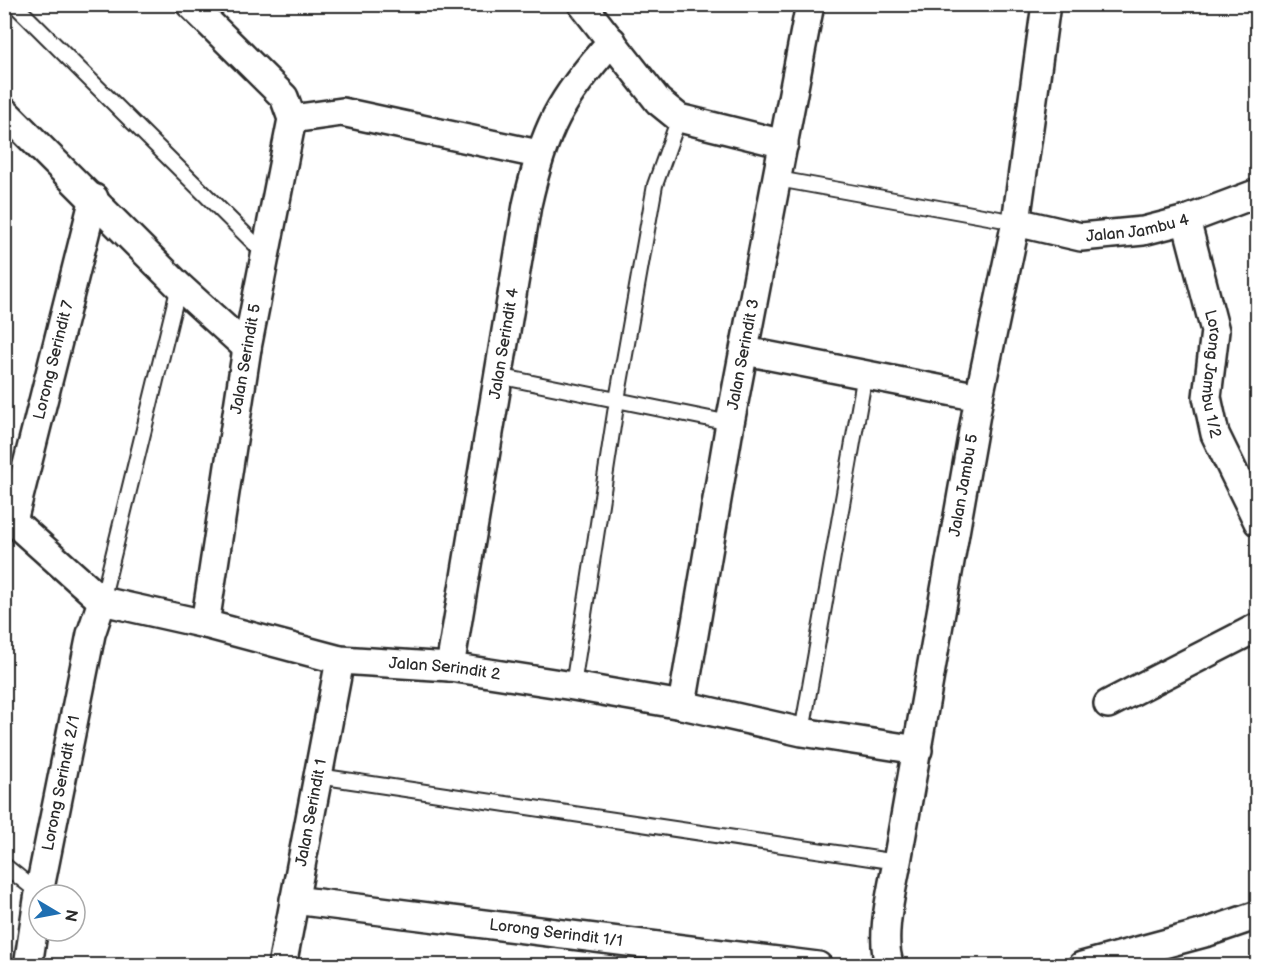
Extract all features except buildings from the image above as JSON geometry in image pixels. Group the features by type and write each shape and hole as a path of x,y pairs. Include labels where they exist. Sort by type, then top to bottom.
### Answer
{"street":[{"path":"190,4 288,108 342,112 538,154"},
{"path":"582,4 658,101 679,118 784,144"},
{"name":"Jalan Serindit 3","path":"682,705 730,423 810,4"},
{"name":"Jalan Jambu 5","path":"890,966 886,956 888,919 897,862 979,397 1016,222 1046,4"},
{"name":"Jalan Serindit 4","path":"450,667 527,205 538,154 554,117 577,81 612,41"},
{"name":"Jalan Serindit 5","path":"205,624 247,348 265,254 288,108"},
{"path":"5,115 94,198 179,286 247,348"},
{"name":"Jalan Jambu 4","path":"1016,222 1081,237 1143,231 1186,220 1257,194"},
{"name":"Lorong Serindit 7","path":"9,517 94,198"},
{"name":"Lorong Jambu 1/2","path":"1186,220 1215,331 1207,398 1215,434 1257,522"},
{"path":"745,351 979,397"},
{"name":"Jalan Serindit 2","path":"9,517 102,601 205,624 340,660 450,667 573,686 682,705 802,732 918,750"},
{"name":"Lorong Serindit 2/1","path":"41,883 91,634 102,601"},
{"path":"1108,704 1257,627"},
{"name":"Jalan Serindit 1","path":"282,966 340,660"},
{"name":"Lorong Serindit 1/1","path":"294,900 818,966"},
{"path":"1082,966 1208,932 1257,915"},
{"name":"Lorong Serindit 2/1","path":"28,966 31,943"}],"lane":[{"path":"14,4 265,254"},
{"path":"573,686 617,400 655,185 679,118"},
{"path":"778,179 1016,222"},
{"path":"102,601 179,286"},
{"path":"802,732 866,374"},
{"path":"498,376 730,423"},
{"path":"318,776 897,862"},
{"path":"4,865 27,883"}]}
